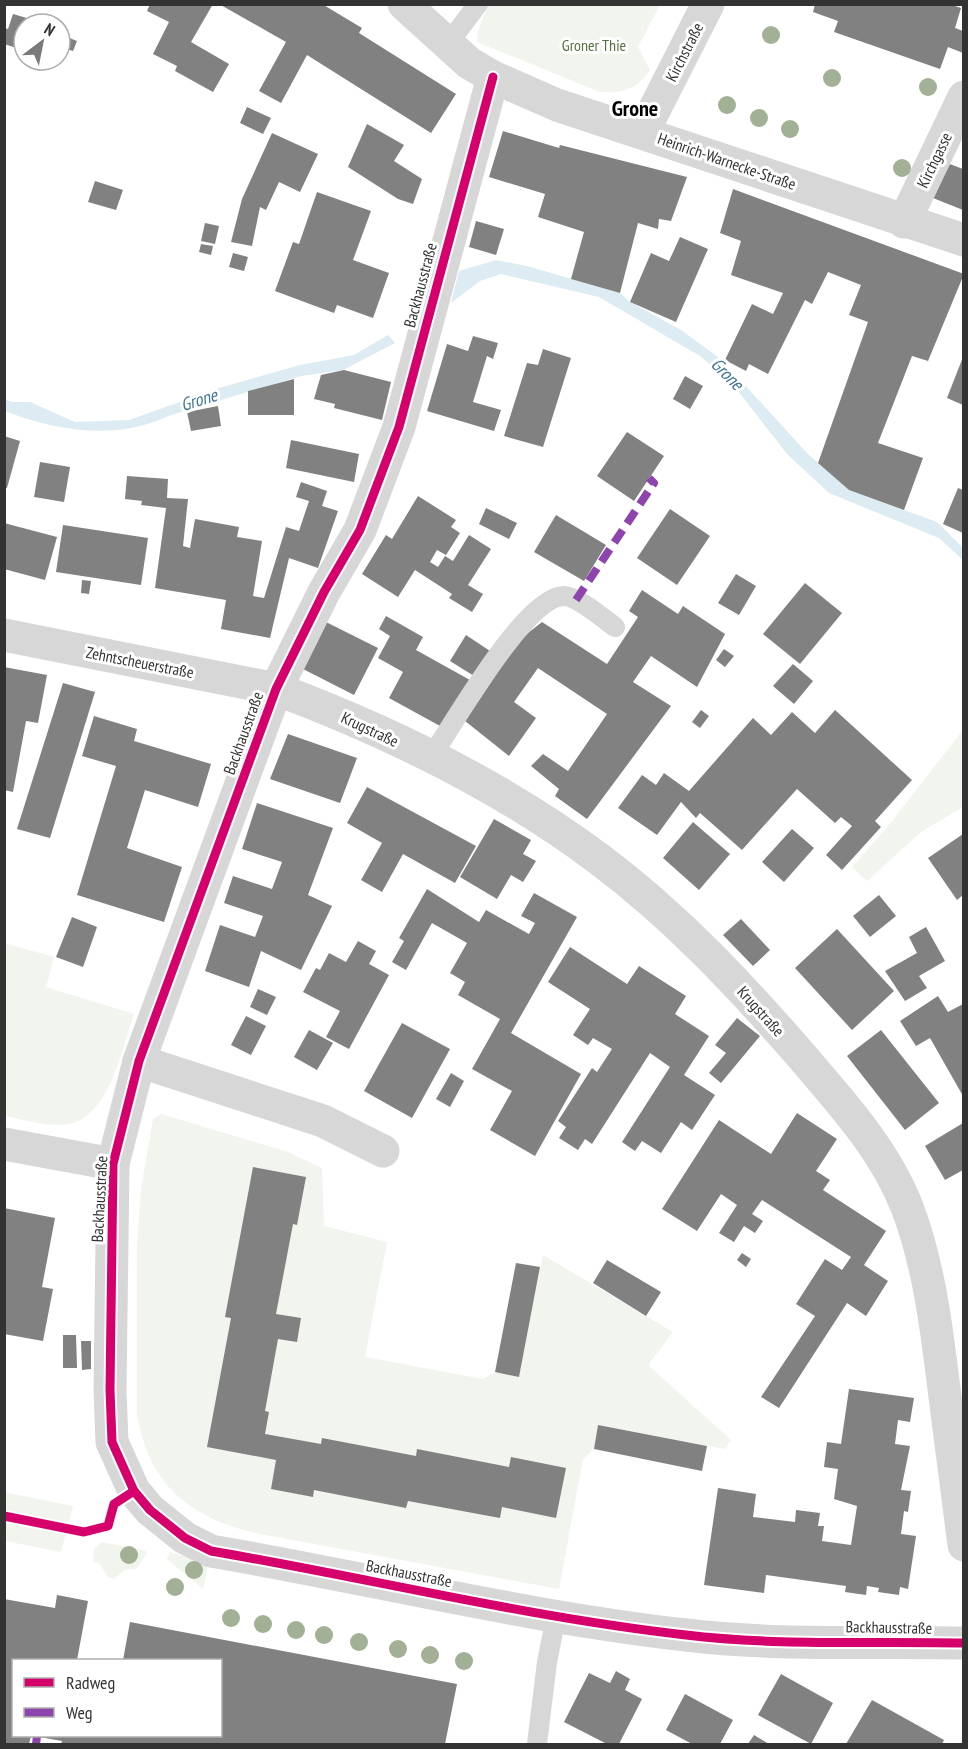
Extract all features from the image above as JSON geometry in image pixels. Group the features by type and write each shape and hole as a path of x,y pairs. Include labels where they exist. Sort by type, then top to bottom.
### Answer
{"street":[{"name":"Heinrich-Warnecke-Straße","path":"404,4 447,45 493,77 557,105 963,240"},
{"name":"Kirchstraße","path":"643,132 708,4"},
{"name":"Backhausstraße","path":"493,77 399,427 381,480 360,530 324,592 276,689 139,1061 113,1164 110,1390 112,1442 134,1491 150,1510 184,1538 211,1551 556,1617 687,1635 739,1639 963,1643"},
{"name":"Kirchgasse","path":"904,222 963,97"},
{"name":"Zehntscheuerstraße","path":"4,635 276,689"},
{"name":"Krugstraße","path":"276,689 312,702 431,757 568,838 644,895 740,986 863,1130 886,1166 907,1206 926,1276 936,1328 963,1545"},
{"path":"139,1061 324,1121 383,1151"},
{"path":"4,1144 113,1164"}],"lane":[{"path":"447,45 478,4"},
{"path":"431,757 511,637 534,610 546,600 564,596 576,600 615,627"},
{"path":"537,1744 547,1662 556,1617"}],"green space":[{"name":"Groner Thie","path":"488,5 660,5 638,47 650,70 640,82 628,89 600,92 477,42 478,32"},
{"path":"963,730 963,807 921,832 867,881 852,867 889,825"},
{"path":"4,943 54,957 46,987 134,1014 110,1084 90,1113 76,1122 52,1125 5,1116"},
{"path":"161,1114 288,1152 322,1168 324,1226 387,1242 365,1357 483,1379 495,1372 519,1377 543,1255 673,1332 648,1365 731,1440 725,1449 598,1425 594,1449 583,1459 559,1589 260,1534 236,1528 194,1509 163,1480 143,1439 137,1414 137,1246 141,1189 153,1119"},
{"path":"4,1492 73,1506 61,1552 5,1541"},
{"path":"101,1542 144,1550 147,1553 136,1569 125,1570 114,1579 108,1577 99,1563 93,1562 94,1550"},
{"path":"170,1552 208,1564 203,1589 167,1559"}],"water":[{"path":"496,260 527,266 620,293 630,302 681,330 722,360 807,453 849,490 937,522 963,548 963,560 939,538 829,493 787,454 731,382 700,356 599,297 501,274 480,281 451,303 459,271"},
{"path":"388,335 395,343 343,370 301,376 128,429 107,431 65,428 5,411 4,399 12,402 30,402 75,422 129,420 219,388 300,365 354,355"}],"building":[{"path":"150,4 213,4 191,42 229,64 213,92 175,71 177,66 153,54 169,22 147,11"},
{"path":"219,4 322,4 362,28 359,33 456,94 431,133 307,55 281,103 259,91 286,42"},
{"path":"815,4 949,4 961,8 955,28 963,31 963,53 948,47 940,69 834,32 838,21 813,12"},
{"path":"12,17 12,46 4,44 4,28 8,29"},
{"path":"72,39 77,41 72,51"},
{"path":"247,107 271,118 263,134 240,123"},
{"path":"367,124 404,145 394,161 422,179 413,204 398,199 348,167"},
{"path":"503,131 559,148 560,145 687,177 671,221 659,219 658,229 638,223 620,293 571,279 584,232 538,217 545,194 489,177"},
{"path":"272,133 318,154 300,192 279,182 266,210 260,207 252,246 231,242 242,199"},
{"path":"947,163 963,169 963,210 933,198"},
{"path":"95,181 123,190 116,210 88,202"},
{"path":"733,189 964,274 928,361 912,356 878,443 923,458 904,510 849,490 818,463 868,322 849,315 861,285 828,272 812,304 805,300 768,374 749,364 746,371 725,360 752,304 773,314 783,293 731,275 741,241 720,233"},
{"path":"317,192 371,211 353,260 389,273 373,318 337,305 334,313 275,291 293,242 299,244"},
{"path":"476,221 504,229 496,255 469,247"},
{"path":"205,223 219,226 215,244 201,241"},
{"path":"680,237 708,249 676,322 630,302 651,253 669,261"},
{"path":"201,244 213,246 211,255 199,252"},
{"path":"233,253 248,257 244,271 229,267"},
{"path":"473,336 498,343 493,359 487,356 473,402 501,410 494,431 427,411 447,344 468,351"},
{"path":"543,349 571,358 543,447 504,436 527,363 538,365"},
{"path":"963,357 963,405 947,398"},
{"path":"344,370 391,382 382,420 334,408 335,404 314,399 321,375"},
{"path":"685,376 703,386 690,409 673,399"},
{"path":"294,379 294,415 248,415 248,391"},
{"path":"218,406 221,426 191,431 187,412"},
{"path":"627,432 664,456 634,501 597,476"},
{"path":"4,436 20,441 7,488 4,487"},
{"path":"291,440 359,454 354,482 286,468"},
{"path":"40,462 70,467 64,502 34,497"},
{"path":"127,476 168,479 167,498 188,499 183,546 190,548 195,519 239,527 237,537 262,541 253,596 264,598 286,527 299,531 309,501 296,497 301,482 327,491 322,506 338,511 318,568 289,558 270,638 221,629 226,600 155,588 166,508 141,505 142,501 125,499"},
{"path":"958,488 963,490 963,533 943,524"},
{"path":"418,496 456,520 451,527 460,533 446,555 437,550 430,562 438,567 445,556 453,561 469,535 491,549 468,585 483,594 472,612 449,598 452,594 415,570 398,597 362,574 386,535 392,539"},
{"path":"486,508 517,523 509,539 479,524"},
{"path":"670,509 710,536 677,585 637,558"},
{"path":"556,515 606,545 584,581 534,552"},
{"path":"4,523 57,537 45,580 4,569"},
{"path":"63,525 148,538 141,585 56,572"},
{"path":"736,574 756,586 739,615 718,603"},
{"path":"82,580 91,581 89,594 81,593"},
{"path":"805,583 842,613 800,664 763,634"},
{"path":"642,590 678,614 683,606 725,634 697,687 651,656 633,682 671,706 587,819 555,796 559,789 531,766 543,754 568,771 607,714 538,668 514,702 536,718 509,756 465,721 519,640 542,622 607,664 638,617 629,611"},
{"path":"386,616 423,637 416,650 470,680 440,726 389,698 403,672 378,658 390,636 379,629"},
{"path":"326,622 378,648 354,695 303,669"},
{"path":"466,635 490,651 474,676 450,661"},
{"path":"724,649 734,656 725,667 716,660"},
{"path":"793,664 813,681 794,704 773,686"},
{"path":"4,667 47,675 38,723 26,721 13,792 4,790"},
{"path":"63,683 95,692 50,838 17,829"},
{"path":"701,710 709,716 700,728 692,722"},
{"path":"835,710 912,780 875,821 881,827 842,870 826,855 852,826 841,817 835,823 797,789 742,850 700,813 696,818 681,802 657,835 618,808 642,775 656,785 664,773 689,791 753,718 771,735 792,712 815,733"},
{"path":"94,716 137,729 134,741 211,764 198,807 145,790 127,848 182,867 164,922 77,895 116,766 82,756"},
{"path":"288,734 357,758 340,803 270,779"},
{"path":"367,787 476,846 455,883 403,854 382,892 361,880 382,843 347,823"},
{"path":"257,803 333,828 308,895 332,906 301,970 261,951 249,987 205,971 220,925 255,937 263,916 224,903 233,876 272,889 282,862 242,849"},
{"path":"494,819 531,840 523,854 536,861 523,882 511,875 497,899 460,877"},
{"path":"693,822 730,854 699,890 663,858"},
{"path":"792,829 814,848 784,882 762,862"},
{"path":"963,834 963,895 957,900 928,858"},
{"path":"427,889 479,922 486,910 529,934 535,923 521,916 534,893 577,917 511,1033 581,1074 535,1156 490,1130 512,1091 472,1069 500,1019 458,995 465,982 450,973 467,943 432,923 406,970 392,962 404,941 399,938"},
{"path":"879,895 896,916 870,937 853,916"},
{"path":"72,917 97,927 83,967 56,957"},
{"path":"741,919 770,950 753,966 723,935"},
{"path":"926,927 945,961 919,976 927,988 905,1001 885,971 917,953 909,937"},
{"path":"837,929 894,991 852,1030 795,968"},
{"path":"358,941 376,951 369,964 389,975 349,1049 326,1037 340,1011 303,992 316,968 320,970 329,953 346,962"},
{"path":"570,947 627,984 639,966 686,996 675,1014 709,1036 684,1075 715,1095 692,1130 681,1122 661,1153 642,1141 635,1151 622,1142 670,1067 650,1053 592,1144 585,1139 578,1150 559,1138 566,1127 558,1121 592,1068 597,1072 612,1049 593,1038 588,1045 573,1035 590,1009 548,982"},
{"path":"258,989 276,997 267,1015 250,1007"},
{"path":"938,996 948,1012 963,1004 963,1096 930,1038 916,1046 900,1021"},
{"path":"246,1016 266,1026 251,1055 231,1045"},
{"path":"737,1018 760,1036 721,1083 709,1073 726,1053 715,1045"},
{"path":"402,1023 450,1049 412,1118 364,1091"},
{"path":"309,1030 333,1043 317,1070 294,1057"},
{"path":"881,1030 939,1103 905,1130 847,1056"},
{"path":"451,1073 464,1081 450,1107 436,1099"},
{"path":"797,1113 837,1139 816,1171 830,1180 823,1190 886,1231 864,1265 888,1281 866,1316 847,1303 779,1408 761,1397 815,1316 796,1304 825,1259 842,1270 851,1257 762,1200 752,1214 763,1221 755,1233 744,1226 734,1242 719,1233 737,1205 721,1194 697,1231 662,1209 719,1120 771,1154"},
{"path":"963,1123 963,1170 945,1180 925,1146"},
{"path":"253,1167 306,1177 297,1225 293,1224 276,1314 301,1318 297,1342 278,1339 265,1411 269,1412 265,1434 321,1444 322,1438 416,1456 417,1449 509,1467 511,1457 566,1468 556,1518 502,1507 500,1518 408,1501 406,1508 314,1490 313,1497 271,1489 276,1460 207,1447 231,1318 225,1317"},
{"path":"4,1208 55,1218 42,1287 53,1289 43,1341 4,1334"},
{"path":"742,1253 751,1259 746,1267 737,1260"},
{"path":"607,1260 661,1292 646,1316 593,1283"},
{"path":"516,1263 540,1267 519,1377 495,1372"},
{"path":"63,1335 76,1335 77,1368 63,1368"},
{"path":"81,1341 91,1341 91,1369 82,1370"},
{"path":"849,1389 914,1398 910,1422 898,1420 895,1444 910,1446 901,1490 911,1491 908,1512 904,1511 901,1534 916,1536 908,1589 900,1587 899,1595 878,1592 879,1588 867,1586 866,1595 845,1592 846,1586 766,1575 764,1593 704,1585 718,1488 756,1494 753,1517 795,1522 796,1510 820,1513 818,1526 824,1526 822,1541 851,1545 857,1506 834,1499 838,1469 824,1467 827,1442 841,1444"},
{"path":"598,1425 707,1446 702,1471 594,1449"},
{"path":"57,1595 88,1601 77,1659 12,1659 12,1737 31,1737 29,1744 4,1743 4,1599 55,1608"},
{"path":"130,1622 457,1684 445,1744 61,1744 62,1741 39,1737 222,1737 222,1659 123,1659"},
{"path":"616,1671 630,1679 625,1690 642,1699 619,1744 607,1744 564,1722 589,1673 610,1683"},
{"path":"781,1674 833,1703 811,1744 758,1715"},
{"path":"685,1694 733,1720 720,1744 692,1744 666,1730"},
{"path":"872,1700 944,1740 942,1744 846,1744"},
{"path":"754,1735 769,1744 748,1744"}],"marked path":[{"path":"576,600 654,483 649,478"},
{"path":"36,1744 37,1737"}],"cycle path":[{"path":"493,77 399,427 360,530 324,592 276,689 139,1061 113,1164 110,1390 112,1442 134,1491 150,1510 185,1538 211,1551 507,1608 686,1635 755,1641 964,1643"},
{"path":"4,1516 84,1532 108,1526 114,1504 134,1491"}],"district":[{"name":"Grone","path":"635,108"}]}
